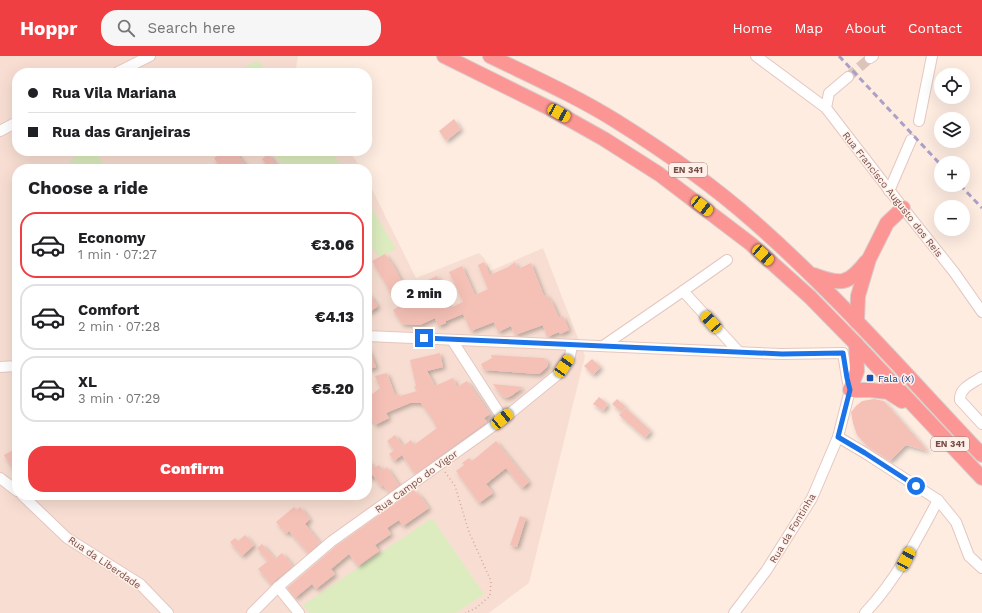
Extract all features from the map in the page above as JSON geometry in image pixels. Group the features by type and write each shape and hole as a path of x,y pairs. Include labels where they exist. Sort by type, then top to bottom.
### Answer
{"highway":[{"name":"EN 341","path":"444,56 547,107 604,139 659,174 751,244 810,297 982,478"},
{"name":"EN 341","path":"490,56 554,87 615,120 685,167 752,221 837,300 982,455"},
{"path":"857,322 858,296 869,259 887,223 903,208"},
{"path":"810,274 828,280 841,282 850,279 869,259"},
{"path":"856,344 857,371 850,390 888,392 918,411"}],"street":[{"path":"126,68 150,56"},
{"name":"Rua Francisco Augusto dos Reis","path":"756,56 826,108 889,191 954,272 982,312"},
{"path":"919,121 932,56"},
{"path":"826,108 829,93 848,77"},
{"path":"0,131 12,125"},
{"path":"889,191 911,140"},
{"path":"603,346 727,260"},
{"path":"683,291 739,352"},
{"path":"372,336 782,354 843,353 850,390"},
{"path":"452,340 502,419"},
{"name":"Rua Campo do Vigor","path":"252,613 278,587 332,541 502,419 557,375 570,356 572,345"},
{"path":"0,367 12,366"},
{"path":"982,377 964,389 960,396 960,400 982,424"},
{"name":"Rua da Fontinha","path":"734,613 766,571 812,498 838,437 850,390"},
{"path":"838,437 938,500 956,522 969,556 982,568"},
{"path":"0,478 12,487"},
{"name":"Rua da Liberdade","path":"27,500 67,538 140,584 168,613"},
{"path":"866,613 875,603 906,559 938,500"},
{"path":"278,587 299,613"}],"path":[{"path":"439,464 455,486 469,532 491,581 490,596 476,608 466,613"}],"shaded area":[{"path":"0,56 298,56 296,68 12,68 12,156 353,156 358,164 12,164 12,500 372,500 372,189 416,278 479,253 485,259 490,271 543,248 585,356 529,583 489,613 0,613"}],"green space":[{"path":"258,60 264,68 244,68"},
{"path":"75,156 98,156 104,164 71,164 70,162"},
{"path":"276,156 334,156 341,164 281,164"},
{"path":"372,208 396,249 379,257 372,247"},
{"path":"432,518 484,594 456,613 310,613 303,605"}],"building":[{"path":"454,119 461,129 446,141 439,131"},
{"path":"217,156 239,156 244,164 218,164 214,158"},
{"path":"266,156 269,156 275,164 266,164 262,159"},
{"path":"385,254 393,265 404,286 391,293 372,261"},
{"path":"484,262 490,275 508,267 515,262 518,269 531,263 544,296 547,295 550,301 551,300 559,318 563,316 569,330 547,337 543,325 515,335 511,326 498,332 494,322 471,331 463,314 438,326 435,318 420,325 402,324 393,310 404,303 406,305 419,299 414,286 437,276 450,308 463,302 449,272 462,266 475,295 488,289 478,265"},
{"path":"372,298 378,306 372,310"},
{"path":"440,353 443,367 427,371 435,386 453,378 457,387 467,381 490,414 484,418 487,422 415,474 402,455 394,461 389,454 394,450 387,441 395,435 403,446 411,440 414,445 437,428 421,403 410,403 386,413 389,418 375,425 372,420 372,394 380,388 375,376 387,373 395,395 399,394 400,396 417,391 414,387 416,386 410,360"},
{"path":"491,355 544,358 548,364 547,367 539,374 484,370 481,364 492,358"},
{"path":"372,357 376,367 372,368"},
{"path":"592,359 601,367 593,375 584,366"},
{"path":"493,384 523,387 506,398 501,395"},
{"path":"599,397 608,404 603,411 593,404"},
{"path":"617,399 626,407 621,412 612,404"},
{"path":"874,399 884,401 928,451 906,445 890,461 868,447 857,435 851,412 862,401"},
{"path":"626,408 651,431 645,438 619,415"},
{"path":"496,441 529,482 522,488 506,468 486,484 493,493 479,503 456,471 464,465 462,463 469,458 472,461"},
{"path":"12,451 12,468 4,455"},
{"path":"372,465 374,468 379,465 383,470 387,467 399,485 389,493 383,485 381,487 373,475 372,476"},
{"path":"414,490 418,495 419,494 429,508 403,526 399,520 387,528 391,534 375,545 379,551 358,566 349,554 331,569 335,574 316,589 312,584 295,598 287,588 336,546"},
{"path":"294,507 297,510 300,507 310,519 305,524 320,543 308,553 289,531 286,534 276,522"},
{"path":"520,516 526,518 517,547 510,545"},
{"path":"245,535 254,545 242,556 230,542 235,538 238,541"},
{"path":"262,544 275,559 282,553 293,566 271,584 258,569 268,561 257,548"}],"tunnel":[{"path":"848,77 870,58"}],"railway":[{"path":"839,56 934,158"},
{"path":"967,192 982,208"}],"place":[{"name":"Fala (X)","path":"870,378"}],"route":[{"path":"424,338 782,354 843,353 850,390 838,437 916,486"}]}
